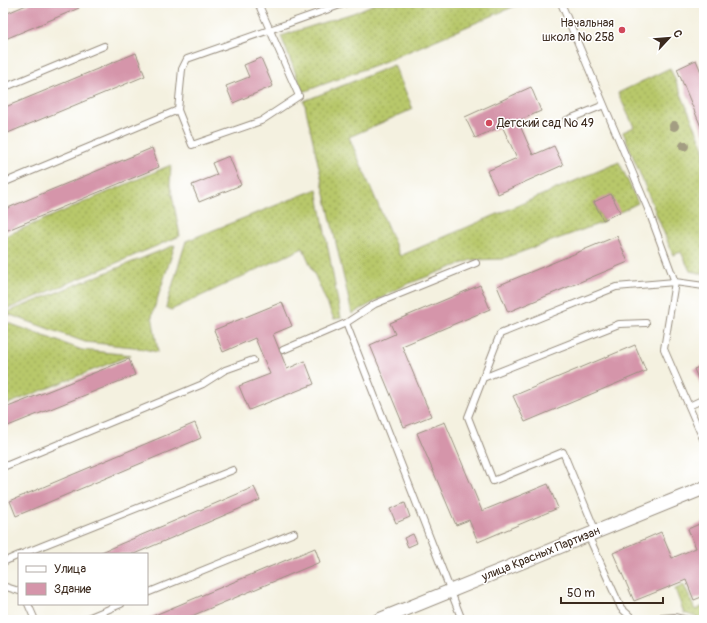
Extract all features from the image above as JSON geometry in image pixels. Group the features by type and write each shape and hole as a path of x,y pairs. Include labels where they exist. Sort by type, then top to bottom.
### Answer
{"street":[{"name":"улица Красных Партизан","path":"379,620 704,488"}],"lane":[{"path":"258,3 269,30 298,96 261,121 192,145 178,110 182,69 187,59 269,30 346,3"},
{"path":"561,3 648,209 675,282 664,349 703,437"},
{"path":"3,88 104,46"},
{"path":"567,120 604,105"},
{"path":"3,183 178,110"},
{"path":"284,350 346,323 375,304 476,263"},
{"path":"688,620 674,616 639,620 632,618 620,608 563,452 493,482 468,417 500,334 616,287 675,282 704,286"},
{"path":"346,323 452,590 462,620"},
{"path":"483,378 619,324 646,323"},
{"path":"3,467 197,387 225,370 253,360"},
{"path":"689,406 704,399"},
{"path":"25,553 233,470"},
{"path":"148,593 294,533"},
{"path":"3,562 18,556"},
{"path":"3,586 18,591"},
{"path":"28,605 35,620"},
{"path":"83,620 119,605"}],"green space":[{"path":"377,3 522,3 391,59 303,92 281,36 353,13"},
{"path":"394,65 413,109 349,137 400,256 619,162 638,203 620,212 594,202 604,222 502,259 471,260 405,285 352,314 304,101"},
{"path":"670,68 704,148 704,274 690,271 681,252 673,255 623,132 634,127 618,93"},
{"path":"171,165 170,184 180,236 3,311 3,237"},
{"path":"317,189 341,318 334,319 303,248 171,310 166,307 186,241"},
{"path":"175,245 152,315 158,352 133,347 85,342 5,313"},
{"path":"3,321 82,350 131,355 3,406"},
{"path":"684,585 695,610 704,606 704,620 684,613 675,589"}],"building":[{"path":"31,3 77,3 79,8 3,40 3,15"},
{"path":"136,53 145,76 3,135 3,108"},
{"path":"261,58 273,86 233,103 226,86 249,77 244,65"},
{"path":"696,60 704,79 704,134 677,69"},
{"path":"531,87 541,111 518,121 533,155 554,146 563,165 498,194 487,171 517,158 502,126 475,138 465,117"},
{"path":"152,148 159,167 3,232 3,210"},
{"path":"229,156 241,185 199,202 192,185 217,175 212,163"},
{"path":"611,194 620,212 603,220 594,202"},
{"path":"617,236 628,262 508,312 497,286"},
{"path":"480,285 490,309 402,346 431,416 404,427 370,345 395,334 390,323"},
{"path":"282,302 292,326 273,334 287,369 305,361 314,384 249,410 239,386 270,374 255,338 223,352 214,330"},
{"path":"635,345 646,371 525,422 513,396"},
{"path":"129,359 135,375 3,428 3,409"},
{"path":"704,365 704,387 702,388 694,369"},
{"path":"445,422 482,511 548,484 558,508 478,542 469,520 456,525 417,433"},
{"path":"195,423 201,438 16,516 10,501"},
{"path":"254,487 260,500 136,553 99,553"},
{"path":"405,503 410,517 396,523 390,509"},
{"path":"704,522 704,596 694,600 686,580 634,601 613,553 661,532 672,558 696,548 688,529"},
{"path":"413,534 417,543 408,547 404,538"},
{"path":"315,548 320,562 182,620 143,620"}],"place":[{"name":"Начальная школа № 258","path":"622,30"},
{"name":"Детский сад № 49","path":"489,123"}]}
